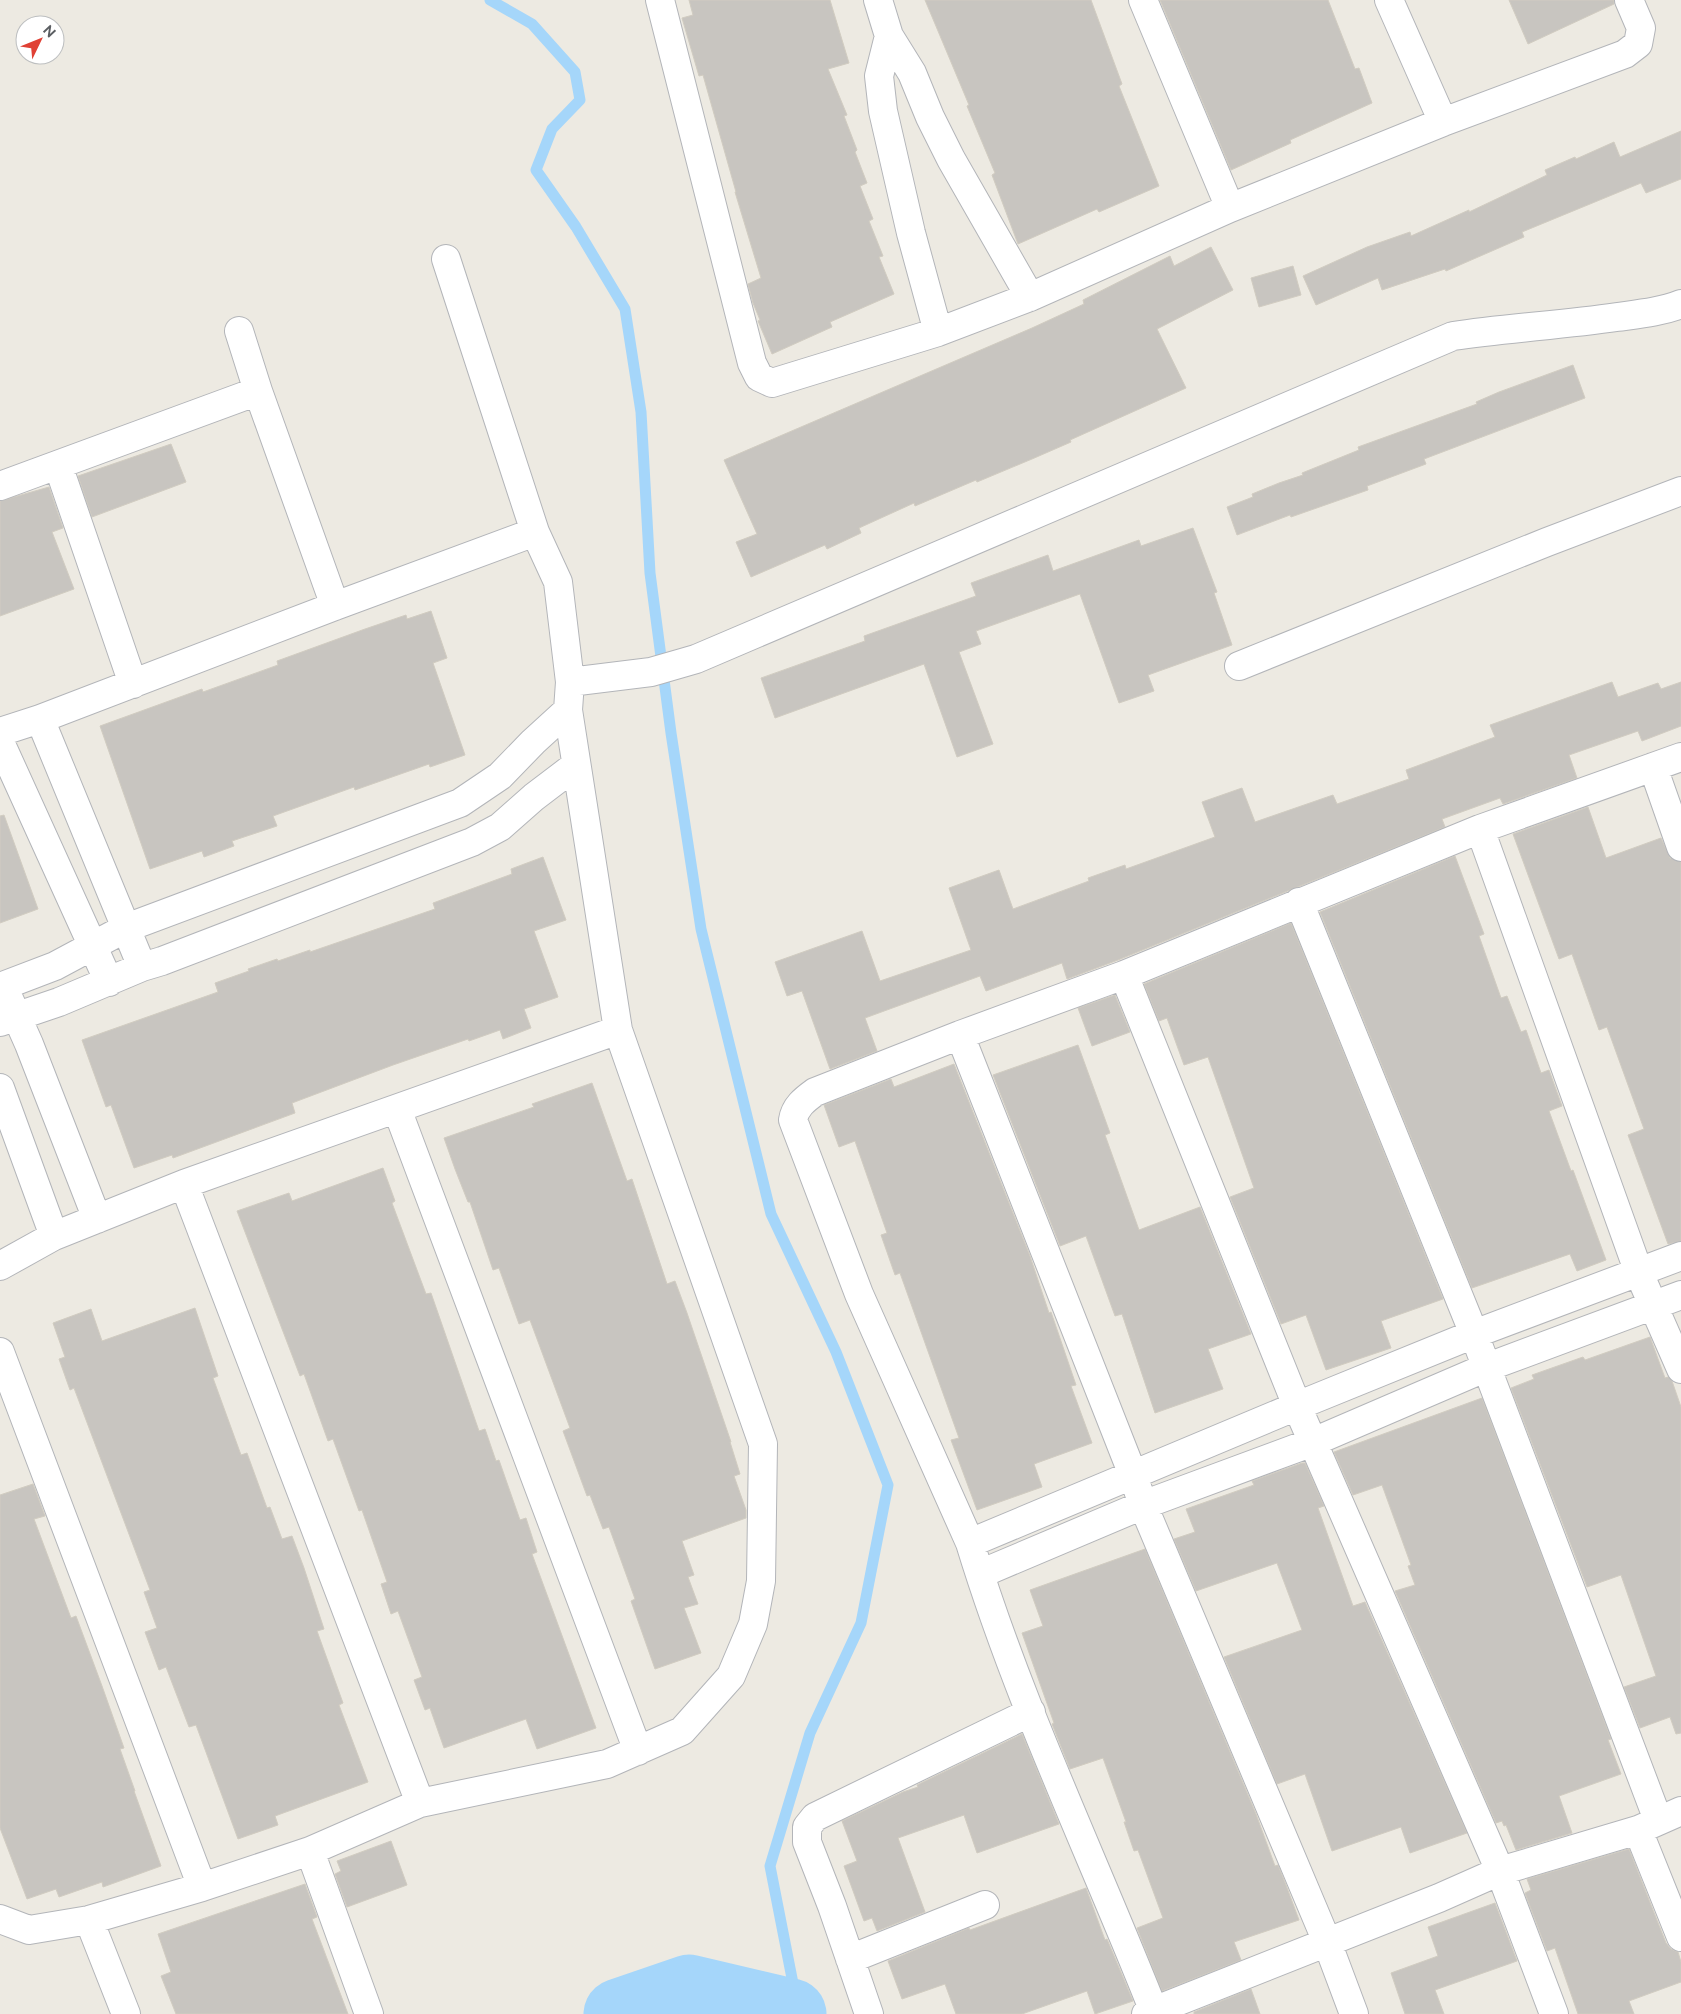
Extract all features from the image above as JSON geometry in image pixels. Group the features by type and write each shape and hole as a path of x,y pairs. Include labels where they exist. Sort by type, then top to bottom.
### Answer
{"street":[{"path":"660,0 752,363 759,377 772,383 938,332 1030,297 1230,208 1443,122 1625,54 1638,44 1641,28 1629,0"},
{"path":"878,0 889,36 912,73 930,117 951,159 1030,297"},
{"path":"1142,0 1230,208"},
{"path":"1389,0 1443,122"},
{"path":"889,36 879,76 883,111 911,233 938,332"},
{"path":"0,1919 28,1930 89,1920 202,1887 310,1851 420,1803 607,1764 638,1752 682,1731 731,1676 754,1624 760,1581 763,1444 618,1030 568,710 570,682 558,582 535,532 446,259"},
{"path":"570,682 651,672 696,659 1453,336 1497,329 1594,320 1667,310 1681,304"},
{"path":"238,331 335,606"},
{"path":"0,486 258,391"},
{"path":"58,464 133,684"},
{"path":"1239,666 1547,542 1681,492"},
{"path":"0,732 40,719 535,532"},
{"path":"97,1219 30,1044 8,1019 1,987 55,966 126,928 460,803 500,776 568,710"},
{"path":"40,719 142,967"},
{"path":"0,742 109,982"},
{"path":"1659,1820 1500,1871 1151,2013 1031,1712 970,1543 859,1294 793,1120 800,1103 814,1092 960,1035 1124,975 1480,829 1681,757"},
{"path":"8,1019 109,982 142,967 162,962 472,842 500,827 534,797 576,765"},
{"path":"1653,767 1681,847"},
{"path":"1480,829 1639,1273 1681,1369"},
{"path":"1299,902 1474,1334 1485,1368 1659,1820 1681,1937"},
{"path":"1124,975 1297,1406 1500,1871 1554,2014"},
{"path":"0,1266 54,1236 184,1184 618,1030"},
{"path":"960,1035 1133,1474 1143,1505 1327,1942 1354,2014"},
{"path":"0,1088 54,1236"},
{"path":"396,1109 638,1752"},
{"path":"184,1184 420,1803"},
{"path":"970,1543 1474,1334 1681,1256"},
{"path":"980,1574 1143,1505 1313,1442 1485,1368 1681,1295"},
{"path":"0,1352 202,1887"},
{"path":"869,2014 806,1842 806,1827 815,1817 1031,1712"},
{"path":"310,1851 369,2014"},
{"path":"850,1959 986,1905"},
{"path":"89,1920 126,2014"}],"building":[{"path":"689,0 830,0 849,63 828,69 847,115 844,116 867,183 860,186 873,219 869,221 883,256 879,257 894,294 830,322 832,327 772,354 758,321 760,320 748,284 761,278 703,75 699,76 682,18 693,15"},
{"path":"925,0 1091,0 1122,84 1119,86 1159,186 1099,212 1097,209 1018,244 992,175 995,173"},
{"path":"1160,0 1328,0 1355,69 1359,68 1372,103 1290,140 1291,143 1231,170"},
{"path":"1509,0 1614,0 1614,4 1528,44"},
{"path":"1681,131 1681,179 1646,193 1641,183 1522,232 1524,237 1446,271 1445,269 1382,290 1378,278 1316,305 1303,276 1367,247 1410,232 1411,236 1469,210 1469,212 1547,175 1545,170 1614,142 1620,157"},
{"path":"1211,247 1233,290 1157,329 1186,388 1032,459 915,506 914,503 859,528 861,533 827,549 825,545 751,577 736,542 757,534 724,460 1032,328 1084,304 1083,300 1170,256 1174,266"},
{"path":"1293,266 1301,295 1259,307 1251,278"},
{"path":"1573,365 1585,398 1424,459 1426,464 1367,486 1368,490 1291,517 1290,515 1237,535 1227,507 1253,497 1252,494 1303,475 1302,473 1359,450 1358,447 1477,404 1476,402 1499,392"},
{"path":"171,444 186,482 92,517 78,476"},
{"path":"49,487 63,528 52,532 74,589 0,616 0,501"},
{"path":"1193,528 1217,592 1214,593 1232,645 1148,675 1154,691 1119,703 1080,594 976,631 981,644 959,652 993,744 957,757 924,664 775,718 761,678 865,641 864,636 976,596 971,583 1048,555 1053,571 1139,540 1141,546"},
{"path":"431,611 447,658 433,663 465,755 430,767 429,764 355,790 354,787 273,816 277,826 232,841 234,846 204,857 202,851 150,869 100,726 202,689 203,692 278,665 277,661 365,629 406,615 407,619"},
{"path":"1612,682 1618,697 1658,683 1661,689 1681,682 1681,726 1642,741 1638,731 1569,755 1577,778 1503,804 1500,798 1442,819 1445,827 1118,960 1067,979 1062,963 986,991 980,976 865,1018 877,1051 830,1069 802,991 787,996 775,962 862,931 880,981 971,950 949,888 999,870 1013,909 1089,881 1088,878 1125,865 1126,869 1215,837 1202,802 1242,788 1255,822 1333,795 1337,804 1409,779 1406,770 1495,737 1490,725"},
{"path":"1588,807 1606,858 1661,838 1670,858 1681,862 1681,1241 1668,1244 1628,1135 1644,1129 1607,1027 1599,1030 1572,954 1559,959 1513,834"},
{"path":"4,815 38,909 0,923 0,816"},
{"path":"1455,856 1484,934 1479,936 1501,998 1507,996 1521,1032 1526,1030 1541,1073 1549,1070 1562,1106 1549,1111 1606,1260 1577,1271 1570,1254 1472,1288 1320,912"},
{"path":"543,857 566,920 534,931 558,997 524,1009 531,1028 503,1039 500,1030 393,1065 292,1103 295,1113 173,1158 172,1155 134,1168 111,1105 106,1107 82,1040 218,992 215,983 249,971 248,969 310,950 310,952 435,909 433,903 512,874 511,869"},
{"path":"1291,923 1443,1299 1381,1321 1391,1348 1326,1370 1306,1315 1281,1324 1230,1197 1254,1188 1208,1057 1184,1065 1167,1018 1159,1021 1144,984"},
{"path":"1115,995 1130,1032 1092,1046 1078,1008"},
{"path":"1078,1045 1110,1133 1105,1135 1139,1230 1200,1207 1251,1334 1208,1349 1223,1389 1155,1413 1122,1314 1115,1316 1086,1236 1060,1246 993,1075"},
{"path":"954,1064 1030,1256 1049,1313 1051,1312 1076,1385 1071,1386 1092,1443 1034,1464 1042,1487 977,1510 951,1440 959,1438 900,1273 895,1275 881,1235 887,1233 855,1141 839,1147 824,1105 891,1079 894,1087"},
{"path":"592,1083 627,1181 632,1179 667,1284 675,1281 687,1313 731,1442 740,1474 734,1476 746,1510 746,1518 682,1541 694,1575 688,1577 698,1604 684,1608 701,1653 655,1669 631,1601 635,1599 609,1527 603,1529 590,1495 587,1496 563,1431 570,1428 530,1320 519,1324 499,1268 493,1270 470,1202 468,1202 444,1138 534,1107 532,1104"},
{"path":"383,1168 395,1201 392,1203 426,1294 431,1293 479,1431 485,1429 496,1461 499,1460 520,1520 526,1518 537,1552 532,1554 596,1728 537,1749 526,1719 444,1748 430,1708 425,1710 414,1680 422,1677 398,1611 391,1614 381,1584 387,1582 362,1510 359,1511 333,1439 328,1441 304,1374 300,1376 237,1211 289,1193 292,1201"},
{"path":"195,1308 218,1376 213,1378 241,1455 247,1453 267,1508 270,1507 282,1539 292,1536 304,1568 324,1629 317,1631 343,1703 339,1705 368,1782 275,1816 278,1825 238,1839 196,1725 189,1727 166,1667 159,1670 145,1632 157,1628 144,1592 150,1590 74,1388 70,1390 59,1359 65,1357 53,1323 91,1309 102,1341"},
{"path":"1650,1337 1665,1378 1668,1377 1672,1381 1681,1407 1681,1733 1676,1734 1670,1717 1640,1728 1624,1687 1656,1676 1621,1575 1587,1587 1511,1388 1534,1379 1532,1375 1583,1357 1585,1360"},
{"path":"1482,1398 1611,1739 1608,1740 1621,1774 1559,1796 1572,1833 1516,1850 1506,1825 1504,1826 1502,1821 1496,1823 1395,1591 1415,1585 1408,1566 1411,1565 1382,1485 1353,1495 1334,1452"},
{"path":"1305,1463 1324,1506 1318,1508 1353,1606 1365,1602 1467,1833 1410,1853 1401,1827 1332,1851 1305,1774 1277,1784 1224,1657 1302,1630 1277,1563 1196,1591 1174,1539 1195,1532 1186,1509 1254,1485 1252,1481"},
{"path":"33,1484 45,1516 34,1519 71,1618 76,1616 102,1686 124,1748 120,1749 161,1866 103,1887 102,1882 59,1897 56,1889 27,1899 0,1828 0,1495"},
{"path":"1145,1549 1256,1814 1275,1866 1278,1865 1299,1920 1234,1942 1241,1960 1162,1991 1137,1928 1163,1918 1138,1850 1134,1851 1124,1822 1126,1822 1103,1758 1070,1769 1052,1724 1054,1723 1022,1633 1043,1626 1030,1590"},
{"path":"1022,1734 1059,1824 977,1853 964,1815 898,1838 925,1912 877,1931 872,1918 864,1921 844,1866 857,1861 842,1821 903,1792 918,1787 917,1785"},
{"path":"391,1841 407,1885 347,1907 335,1874 341,1871 337,1861"},
{"path":"1629,1849 1666,1943 1671,1949 1678,1952 1681,1962 1681,1982 1629,2001 1634,2014 1578,2014 1555,1948 1547,1951 1525,1893 1531,1890 1527,1879"},
{"path":"305,1884 317,1917 312,1919 348,2014 176,2014 161,1976 171,1972 158,1934"},
{"path":"1086,1888 1105,1940 1107,1939 1133,2001 1095,2014 1087,1991 1022,2014 956,2014 945,1984 902,1999 888,1961 969,1928 970,1930"},
{"path":"1495,1903 1517,1961 1435,1990 1444,2014 1405,2014 1391,1973 1438,1956 1428,1927"},
{"path":"1251,1989 1260,2014 1194,2014 1194,2012"}],"waterway":[{"path":"490,0 532,24 575,72 580,100 552,129 536,170 576,227 625,309 641,412 650,573 671,733 701,929 771,1214 836,1352 888,1485 861,1623 810,1733 770,1866 799,2014"},
{"path":"619,2014 689,1990 791,2014"}]}
